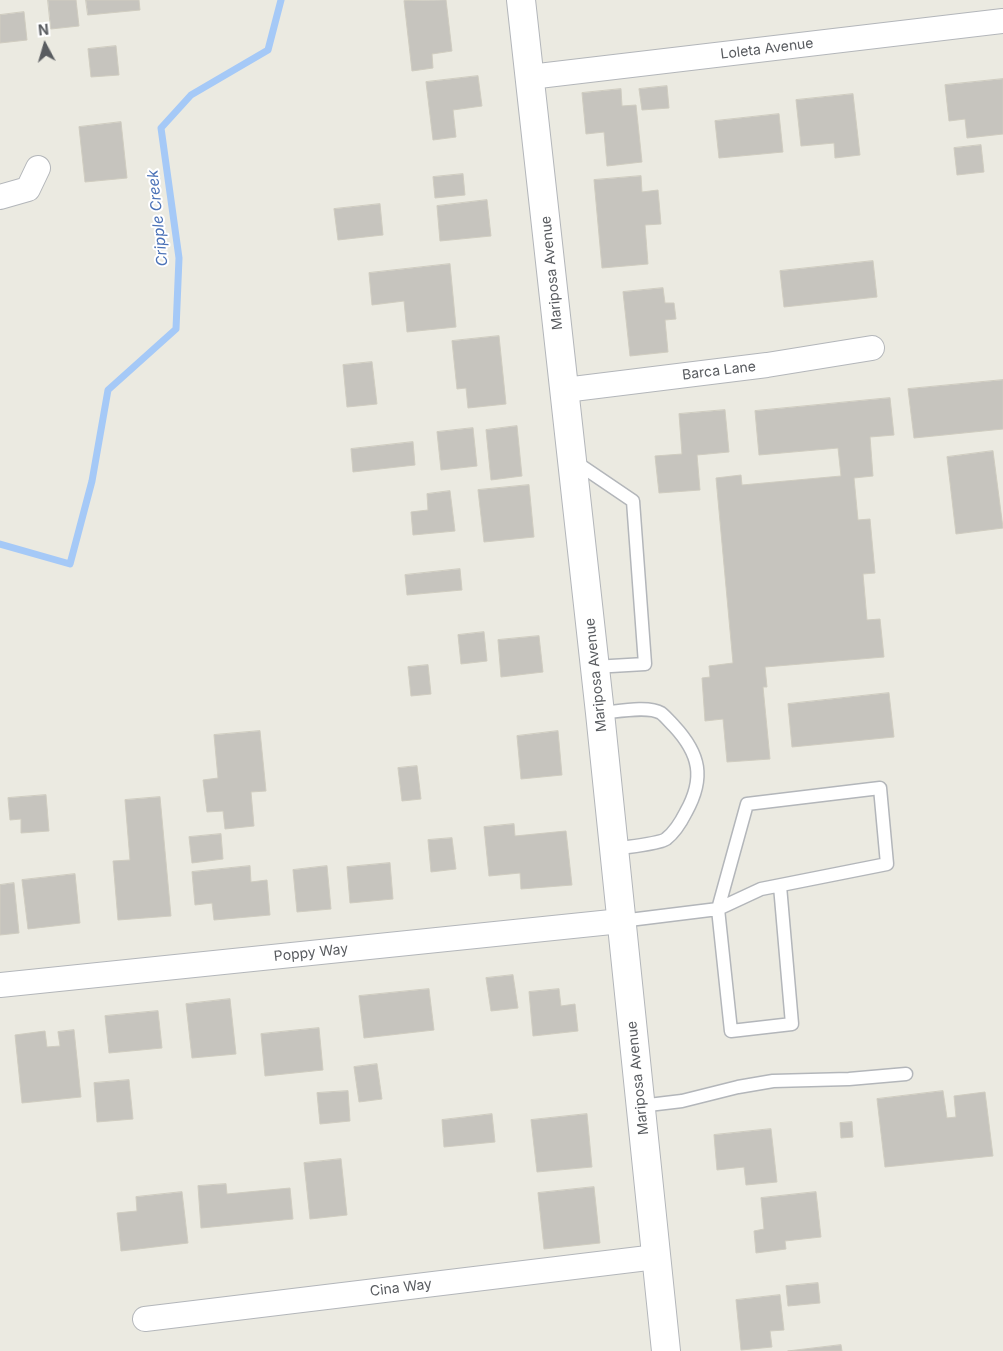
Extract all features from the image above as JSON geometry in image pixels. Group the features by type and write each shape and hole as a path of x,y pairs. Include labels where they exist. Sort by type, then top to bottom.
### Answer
{"street":[{"name":"Mariposa Avenue","path":"522,0 600,713 666,1351"},
{"name":"Loleta Avenue","path":"530,76 1003,21"},
{"path":"0,197 28,190 38,168"},
{"name":"Barca Lane","path":"565,390 767,365 872,348"},
{"name":"Poppy Way","path":"0,985 621,921"},
{"name":"Cina Way","path":"146,1319 656,1257"}],"lane":[{"path":"572,460 633,501 644,664 594,667"},
{"path":"600,713 645,709 660,713 681,734 691,748 697,765 698,780 695,796 679,826 664,840 614,849"},
{"path":"621,921 718,908 761,889 887,864 880,788 748,804 718,908 731,1031 792,1024 780,886"},
{"path":"640,1106 682,1100 773,1081 849,1080 906,1074"}],"building":[{"path":"48,0 76,0 79,26 51,29"},
{"path":"86,0 139,0 140,10 88,15"},
{"path":"446,0 452,51 432,54 433,68 412,71 404,1"},
{"path":"24,12 27,40 0,43 0,15"},
{"path":"116,46 119,75 91,77 88,49"},
{"path":"478,76 482,106 453,110 456,137 433,140 426,82"},
{"path":"1003,79 1003,134 967,138 965,119 949,121 945,85"},
{"path":"667,86 669,108 642,110 639,89"},
{"path":"621,89 622,106 636,105 642,162 607,166 604,132 586,134 582,93"},
{"path":"853,94 860,155 835,158 834,143 801,146 796,100"},
{"path":"779,114 783,152 719,158 715,121"},
{"path":"121,122 127,178 85,182 79,127"},
{"path":"981,145 984,172 957,175 954,148"},
{"path":"463,174 465,195 435,198 433,177"},
{"path":"641,176 642,192 658,190 661,224 645,225 648,264 602,268 594,180"},
{"path":"487,200 491,236 440,241 437,206"},
{"path":"380,204 383,235 338,240 334,209"},
{"path":"873,261 877,297 784,307 780,271"},
{"path":"450,264 456,327 407,332 404,301 372,305 369,273"},
{"path":"663,288 665,303 674,303 676,319 665,320 668,352 630,356 623,292"},
{"path":"499,336 506,404 468,408 466,388 457,389 452,341"},
{"path":"372,362 377,404 347,407 343,365"},
{"path":"1003,380 1003,429 914,438 908,389"},
{"path":"890,398 894,435 870,437 873,476 854,478 858,520 870,519 875,573 863,574 867,620 880,619 884,657 765,667 767,687 763,687 770,759 727,762 723,719 705,721 702,678 710,677 709,666 733,663 716,478 741,475 742,485 841,476 838,448 759,455 755,411"},
{"path":"725,410 729,452 697,455 700,490 659,493 655,456 682,454 679,414"},
{"path":"517,426 522,476 491,480 486,430"},
{"path":"473,428 477,466 441,470 437,432"},
{"path":"413,442 415,465 353,472 351,449"},
{"path":"993,451 1003,528 956,534 947,457"},
{"path":"529,485 534,537 484,542 478,490"},
{"path":"450,491 455,531 413,535 411,512 428,510 427,494"},
{"path":"460,569 462,590 407,595 405,575"},
{"path":"484,632 487,661 461,664 458,635"},
{"path":"539,636 543,672 501,677 498,640"},
{"path":"428,665 431,694 411,696 408,667"},
{"path":"889,693 894,737 792,747 788,704"},
{"path":"260,731 266,791 251,792 254,826 225,829 223,811 207,812 203,780 218,778 214,735"},
{"path":"558,731 562,775 521,779 517,736"},
{"path":"417,766 421,799 402,801 398,768"},
{"path":"46,795 49,831 21,833 21,819 10,820 8,798"},
{"path":"160,797 171,916 118,920 113,861 130,860 125,800"},
{"path":"514,824 515,836 566,831 572,885 521,889 520,873 489,876 484,827"},
{"path":"221,834 223,859 192,863 189,837"},
{"path":"452,838 456,869 431,872 428,840"},
{"path":"390,863 393,899 350,903 347,867"},
{"path":"250,866 251,882 267,880 270,915 214,920 212,903 195,905 192,872"},
{"path":"327,866 331,909 297,912 293,870"},
{"path":"75,874 80,923 28,929 22,880"},
{"path":"14,883 19,933 0,935 0,885"},
{"path":"513,975 518,1008 491,1011 486,978"},
{"path":"429,989 434,1030 364,1038 359,996"},
{"path":"559,989 561,1006 575,1004 578,1031 533,1036 529,992"},
{"path":"230,999 236,1054 192,1058 186,1004"},
{"path":"158,1011 162,1048 109,1053 105,1016"},
{"path":"319,1028 323,1070 265,1076 261,1034"},
{"path":"74,1030 81,1097 22,1103 15,1035 45,1031 47,1047 60,1046 58,1032"},
{"path":"377,1064 382,1099 359,1102 354,1067"},
{"path":"129,1080 133,1119 97,1122 94,1083"},
{"path":"348,1091 350,1121 320,1124 317,1093"},
{"path":"943,1091 947,1118 956,1117 954,1096 985,1092 993,1156 885,1167 877,1099"},
{"path":"492,1114 495,1142 444,1147 442,1120"},
{"path":"587,1114 592,1167 537,1172 531,1120"},
{"path":"852,1122 853,1137 841,1138 840,1123"},
{"path":"771,1129 777,1182 746,1185 744,1167 717,1170 714,1135"},
{"path":"341,1159 347,1215 310,1219 304,1163"},
{"path":"226,1184 227,1194 290,1188 293,1219 201,1228 198,1186"},
{"path":"594,1187 600,1243 544,1249 538,1193"},
{"path":"182,1192 188,1243 121,1251 117,1213 137,1211 136,1197"},
{"path":"816,1192 821,1237 785,1241 786,1249 756,1253 754,1231 764,1229 761,1198"},
{"path":"818,1283 820,1303 788,1306 786,1286"},
{"path":"780,1295 784,1330 770,1331 772,1347 741,1350 736,1300"},
{"path":"841,1345 842,1351 788,1351"}],"waterway":[{"name":"Cripple Creek","path":"0,544 70,564 92,481 108,390 176,329 179,258 161,128 191,95 268,50 281,0"}]}
